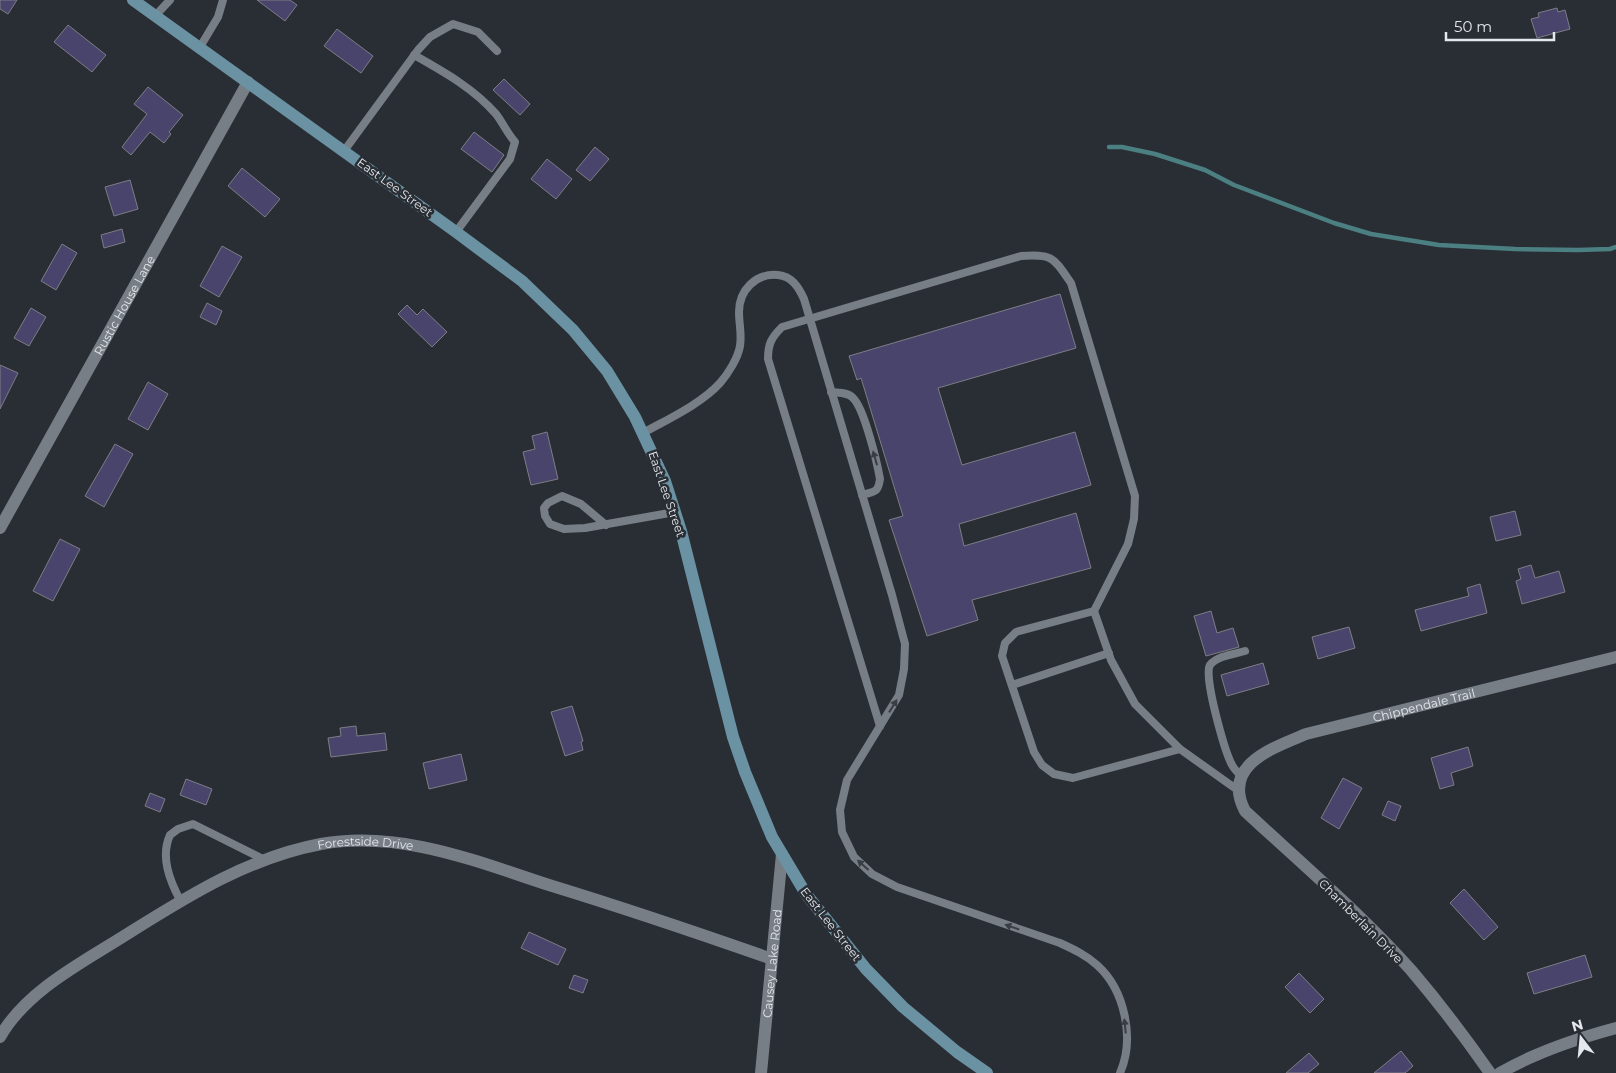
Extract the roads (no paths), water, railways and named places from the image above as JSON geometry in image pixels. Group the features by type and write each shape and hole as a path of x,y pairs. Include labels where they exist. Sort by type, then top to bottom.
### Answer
{"street":[{"name":"East Lee Street","path":"133,0 522,281 574,330 607,371 644,433 665,481 675,512 733,737 766,821 782,854 806,894 866,969 903,1007 957,1052 987,1073"},
{"name":"Rustic House Lane","path":"0,528 248,82"},
{"name":"Chippendale Trail","path":"1242,775 1254,760 1270,749 1306,734 1616,657"},
{"path":"1238,790 1242,775"},
{"name":"Chamberlain Drive","path":"1238,790 1240,801 1245,811 1344,902 1410,969 1453,1020 1490,1073"},
{"name":"Forestside Drive","path":"0,1037 23,1008 51,982 180,900 222,877 290,851 352,840 384,840 435,849 653,917 772,959"},
{"name":"Causey Lake Road","path":"761,1073 782,854"},
{"path":"1500,1073 1526,1058 1582,1037 1616,1028"}],"lane":[{"path":"155,16 170,0"},
{"path":"200,47 218,18 223,0"},
{"path":"344,151 414,55 430,37 453,24 478,32 496,51"},
{"path":"414,55 467,86 481,98 496,114 507,133 515,142 510,159 456,232"},
{"path":"880,726 768,359 768,347 771,338 782,327 810,318 1021,256 1042,255 1056,262 1071,283 1135,496 1134,519 1128,544 1094,611 1109,653 1136,704 1180,749 1238,790"},
{"path":"644,433 703,397 720,383 731,367 740,348 740,301 753,281 766,276 780,275 799,287 810,318 904,644 904,669 899,695 847,780 840,810 842,832 854,857 872,874 898,887 1060,943 1079,952 1097,964 1110,979 1125,1020 1127,1040 1125,1061 1120,1073"},
{"path":"831,392 849,394 855,399 865,421 880,479 879,488 876,491 862,495"},
{"path":"606,524 581,504 562,496 548,503 544,508 545,516 550,524 564,529 585,528 675,512"},
{"path":"1094,611 1016,632 1005,643 1002,656 1034,752 1042,765 1054,774 1073,778 1180,749"},
{"path":"1242,775 1232,766 1207,674 1209,666 1216,659 1245,650"},
{"path":"1012,685 1109,653"},
{"path":"180,900 169,877 166,851 170,835 178,829 193,824 266,860"}],"waterway":[{"path":"1109,147 1122,147 1155,154 1205,170 1234,185 1334,223 1371,234 1439,245 1578,250 1610,249 1616,247"}]}
